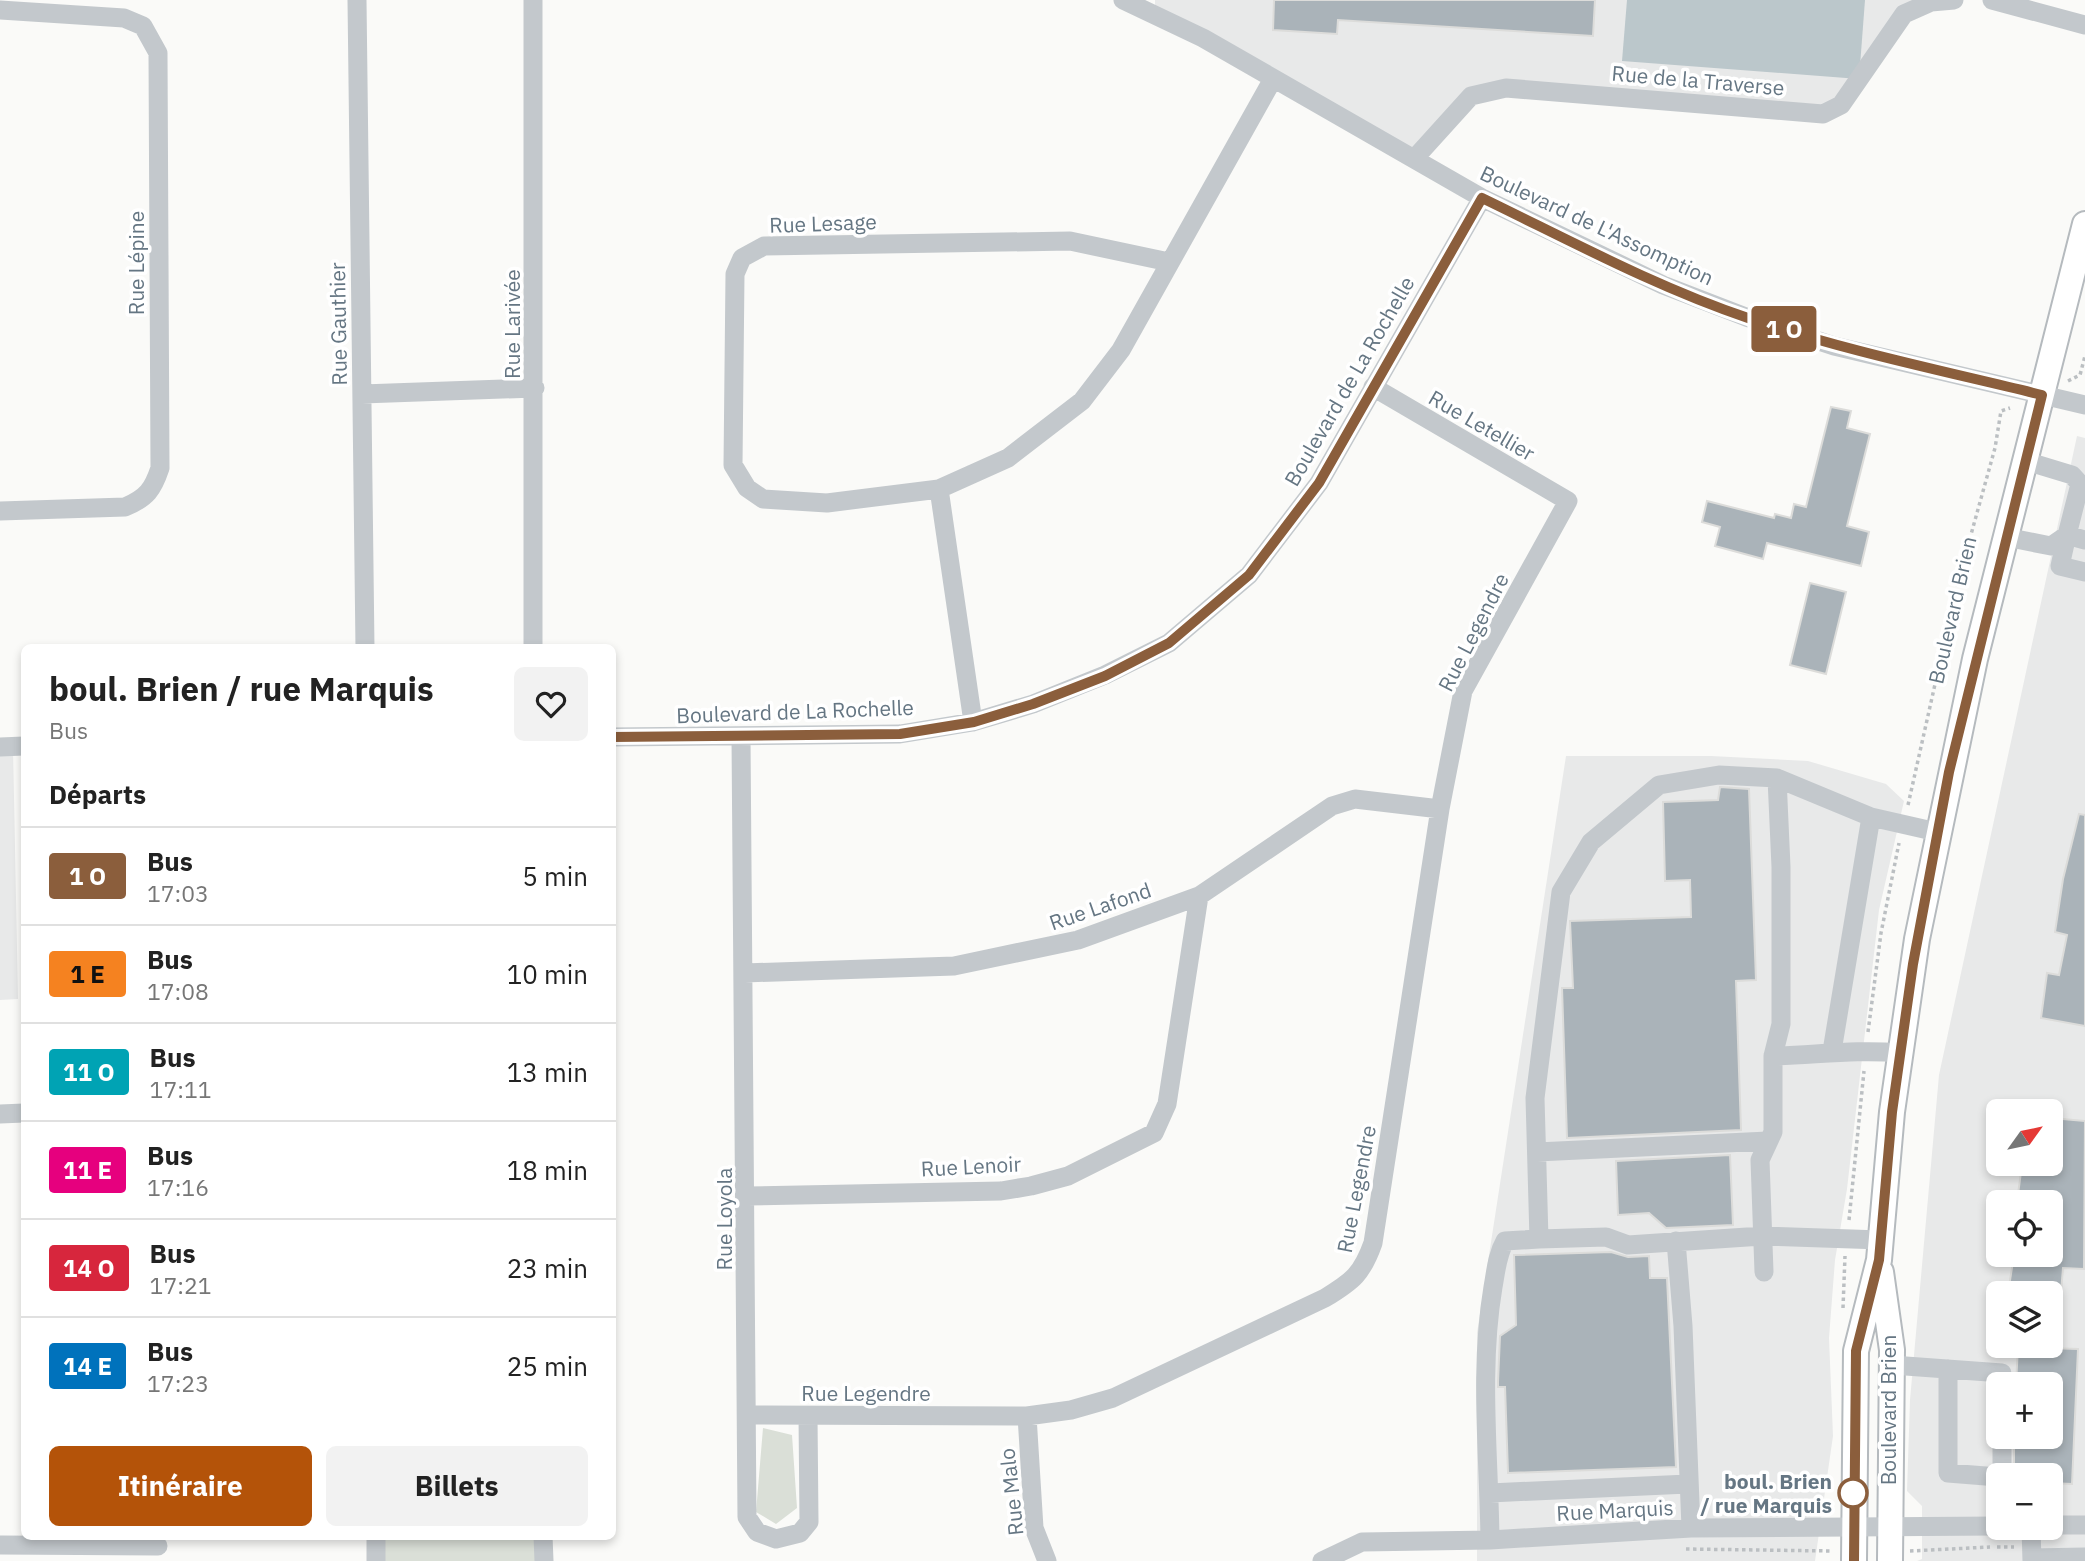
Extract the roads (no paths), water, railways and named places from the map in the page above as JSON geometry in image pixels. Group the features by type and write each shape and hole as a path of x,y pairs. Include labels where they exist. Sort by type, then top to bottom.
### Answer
{"main road":[{"name":"Boulevard Brien","path":"1854,1561 1856,1351 1880,1250 1900,1054 1937,832 1975,659 2085,224"},
{"name":"Boulevard Brien","path":"1880,1250 1892,1365 1888,1527 1897,1557"}],"street":[{"name":"Rue Gauthier","path":"357,0 365,644"},
{"name":"Rue Larivée","path":"533,0 533,644"},
{"name":"Boulevard de L'Assomption","path":"1123,0 1203,38 1482,198 1663,285 1746,317 1834,345 2085,405"},
{"name":"Rue de la Traverse","path":"1414,159 1471,96 1506,88 1823,114 1841,105 1904,14 1931,2 1955,0"},
{"path":"1992,0 2085,25"},
{"name":"Rue Lépine","path":"0,10 124,18 143,26 158,53 160,454 160,468 153,490 140,501 125,507 0,511"},
{"name":"Rue Lesage","path":"1169,261 1070,241 764,246 742,258 735,274 733,465 747,488 763,499 827,503 939,489 1009,458 1082,401 1121,350 1273,79"},
{"name":"Boulevard de La Rochelle","path":"616,737 900,734 974,722 1033,704 1105,676 1169,643 1249,575 1319,483 1482,198"},
{"name":"Rue Letellier","path":"1373,387 1568,501"},
{"path":"362,394 535,388"},
{"path":"2026,460 2083,479 2076,538 2060,566 2085,572"},
{"path":"939,489 974,722"},
{"name":"Rue Legendre","path":"748,1415 1027,1416 1071,1410 1150,1383 1325,1298 1352,1282 1365,1266 1373,1242 1440,809 1463,691 1568,501"},
{"path":"2006,537 2051,546 2076,538"},
{"name":"Rue Loyola","path":"741,737 747,1196 747,1517 757,1532 776,1539 800,1533 809,1522 808,1416"},
{"path":"0,747 21,746"},
{"path":"1539,1239 1535,1098 1561,892 1591,842 1660,785 1719,775 1777,778 1871,817 1937,832"},
{"path":"1764,1272 1760,1160 1773,1132 1773,1056 1781,1024 1781,867 1777,778"},
{"name":"Rue Lafond","path":"745,973 954,966 1077,940 1199,896 1332,806 1355,800 1440,809"},
{"path":"1832,1051 1871,817"},
{"name":"Rue Lenoir","path":"747,1196 1001,1191 1068,1176 1154,1133 1167,1104 1199,896"},
{"path":"1773,1056 1815,1055 1832,1051 1900,1054"},
{"path":"0,1114 21,1113"},
{"path":"1537,1152 1768,1141"},
{"path":"1490,1540 1486,1363 1489,1315 1499,1251 1505,1241 1606,1237 1628,1245 1762,1236 1880,1250"},
{"path":"1676,1241 1683,1326 1691,1528"},
{"path":"1892,1365 1991,1372"},
{"path":"1948,1368 1948,1473 1986,1475"},
{"name":"Rue Malo","path":"1027,1416 1034,1528 1047,1561"},
{"path":"1490,1493 1688,1484"},
{"path":"2063,1525 2085,1525"},
{"name":"Rue Marquis","path":"1322,1561 1362,1552 1490,1540 1691,1528 1986,1526"},
{"path":"376,1540 376,1561"},
{"path":"543,1540 544,1561"},
{"path":"2031,1540 2032,1560 2085,1557"},
{"path":"0,1545 158,1548"}],"place":[{"name":"boul. Brien / rue Marquis","path":"1853,1493"}]}
